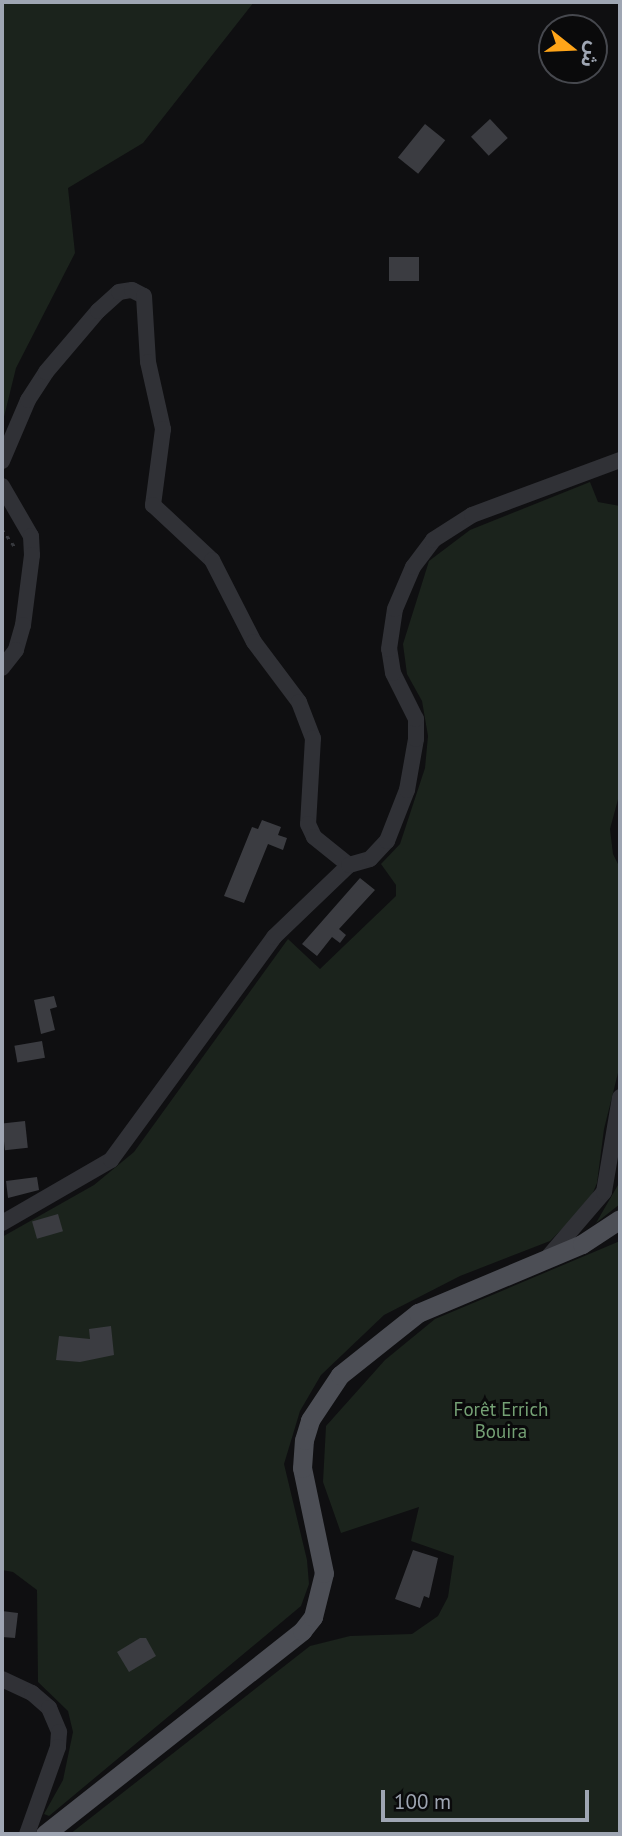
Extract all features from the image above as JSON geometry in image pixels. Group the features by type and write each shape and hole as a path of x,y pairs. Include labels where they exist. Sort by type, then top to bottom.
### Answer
{"main road":[{"path":"45,1834 302,1631 313,1617 324,1573 302,1468 304,1440 310,1420 340,1376 418,1313 582,1244 620,1219"}],"street":[{"path":"2,461 34,390 98,311 120,292 132,290 144,296 148,362 163,429 152,505 212,560 254,642 299,702 313,738 308,824 314,837 349,865"},
{"path":"2,1223 90,1175 125,1146 274,937 349,865 370,859 387,841 407,790 416,719 393,673 389,649 395,609 412,567 433,540 472,515 620,460"},
{"path":"2,485 31,536 32,555 23,625 16,650 2,668"},
{"path":"549,1256 604,1192 620,1097"},
{"path":"2,1679 32,1693 49,1708 59,1732 58,1747 27,1834"}],"path":[{"path":"2,529 14,547 32,555"}],"green space":[{"path":"2,2 254,2 143,143 68,188 75,253 16,368 2,425"},
{"path":"590,482 598,502 620,506 620,792 610,829 613,854 620,868 620,1065 604,1129 597,1183 589,1202 550,1241 460,1276 384,1315 321,1375 300,1411 284,1464 307,1560 309,1584 301,1606 49,1816 44,1814 63,1780 73,1732 68,1711 38,1682 37,1590 13,1572 2,1570 2,1237 94,1185 134,1152 288,939 320,969 396,896 396,885 381,864 400,844 425,768 428,736 422,701 407,674 403,644 429,561 470,530"},
{"path":"620,1175 620,1204 596,1223 618,1185"},
{"name":"Forêt Errich Bouira","path":"620,1241 620,1834 70,1834 310,1646 350,1636 412,1634 438,1616 448,1597 454,1556 411,1541 419,1507 341,1533 323,1482 326,1426 385,1360 435,1319"}],"building":[{"path":"490,119 508,138 489,156 471,137"},
{"path":"425,124 445,140 418,174 398,157"},
{"path":"389,257 419,257 419,281 389,281"},
{"path":"262,820 281,827 278,835 287,838 283,850 268,844 244,903 224,896 252,827 258,829"},
{"path":"360,878 375,890 339,929 346,935 340,943 332,937 317,956 302,944"},
{"path":"54,996 57,1007 50,1009 55,1030 41,1034 34,1000"},
{"path":"42,1041 45,1058 17,1063 14,1046"},
{"path":"25,1121 28,1148 5,1150 2,1123"},
{"path":"37,1177 39,1190 8,1198 6,1181"},
{"path":"58,1214 63,1231 37,1239 32,1221"},
{"path":"111,1326 114,1355 80,1362 56,1360 59,1336 90,1339 89,1329"},
{"path":"413,1550 438,1558 429,1598 424,1596 420,1608 395,1599"},
{"path":"2,1611 18,1613 15,1638 2,1637"},
{"path":"140,1638 146,1638 156,1656 129,1672 117,1652"}]}
